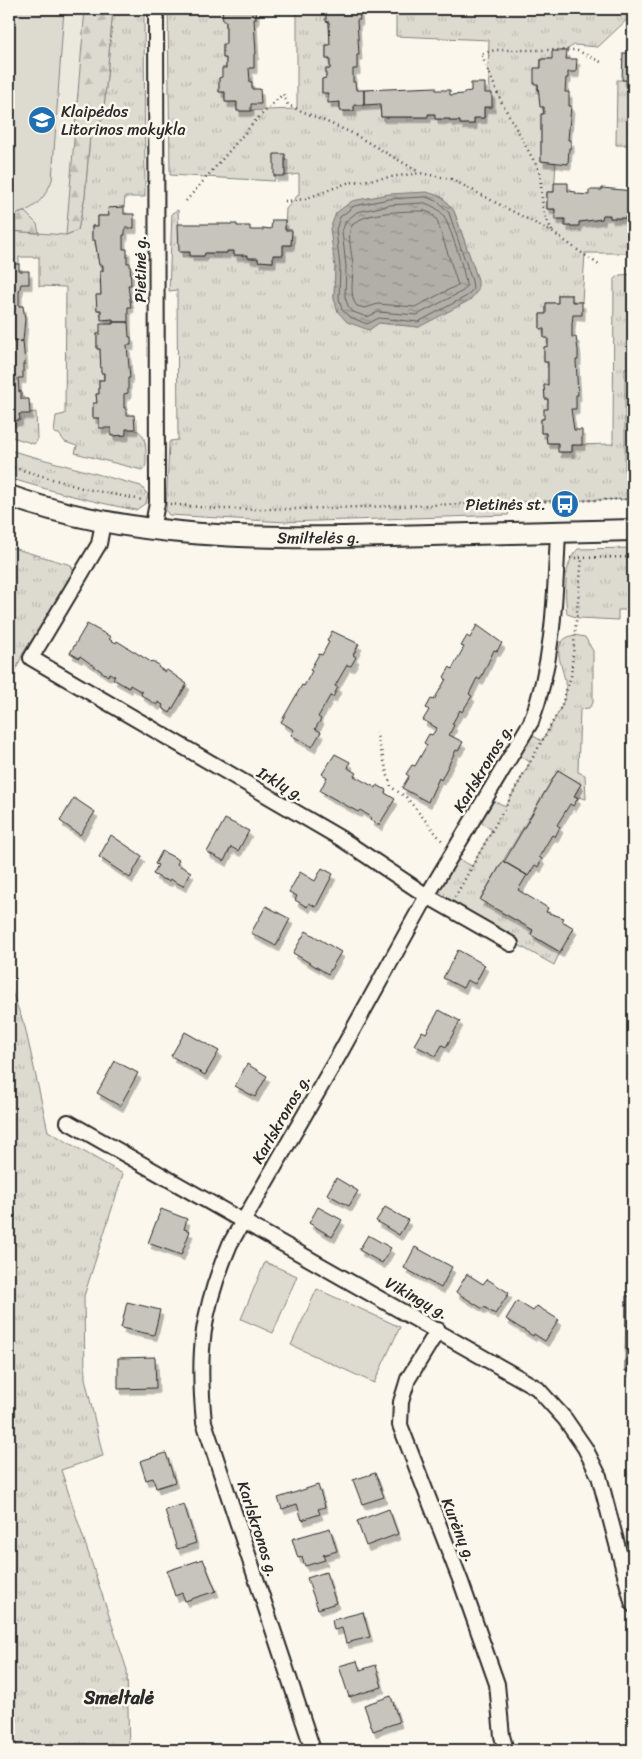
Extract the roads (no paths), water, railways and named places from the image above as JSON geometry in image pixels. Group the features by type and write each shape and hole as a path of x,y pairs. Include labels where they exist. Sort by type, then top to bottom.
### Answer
{"street":[{"name":"Pietinė g.","path":"152,530 157,503 156,9"},
{"name":"Smiltelės g.","path":"9,496 103,522 152,530 252,537 633,530"},
{"name":"Irklų g.","path":"103,522 99,544 31,658 340,838 427,896 511,944"},
{"name":"Karlskronos g.","path":"313,1750 204,1422 199,1376 202,1339 216,1277 242,1221 427,896 531,722 540,699 551,650 558,532"},
{"name":"Vikingų g.","path":"68,1122 438,1330 537,1388 565,1419 599,1476 633,1605"},
{"name":"Kurėnų g.","path":"438,1330 408,1379 401,1402 400,1425 461,1582 497,1684 502,1736 506,1750"}],"water":[{"path":"427,192 442,197 454,211 478,280 478,290 470,300 419,327 379,323 369,330 347,322 338,312 334,299 335,267 330,229 336,213 352,201 389,194"}],"waterway":[{"name":"Smeltalė","path":"9,1718 15,1750"}],"place":[{"name":"Klaipėdos Litorinos mokykla","path":"42,120"},
{"name":"Pietinės st.","path":"565,504"}],"district":[{"name":"Smeltalė","path":"119,1698"}]}
